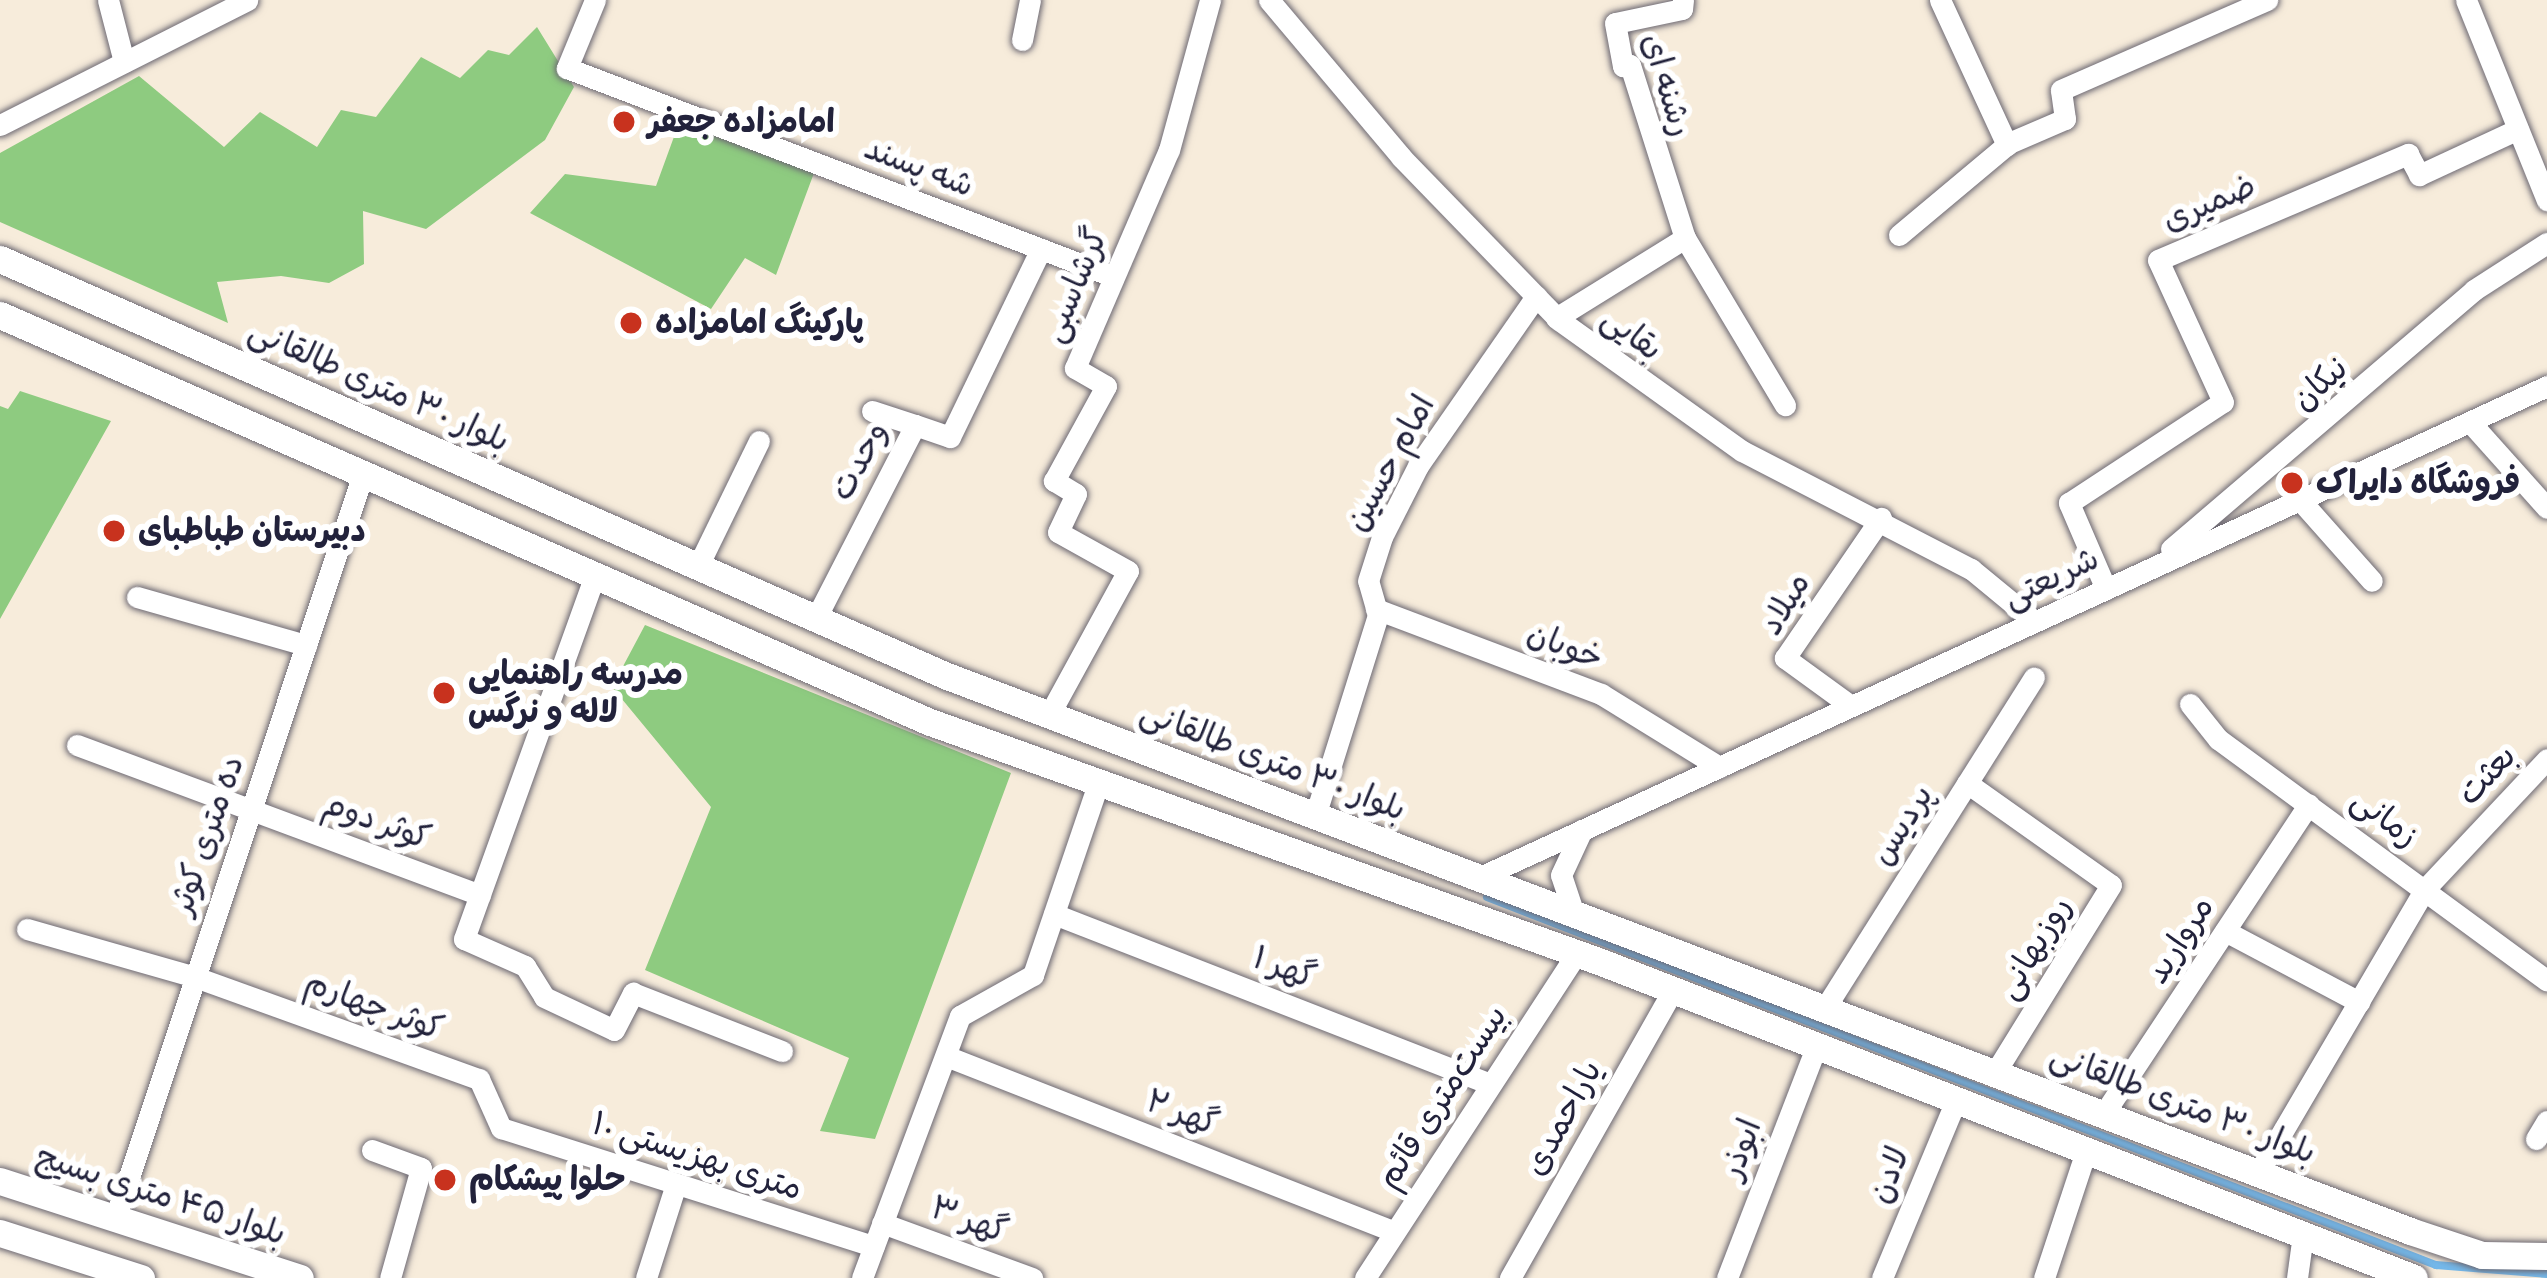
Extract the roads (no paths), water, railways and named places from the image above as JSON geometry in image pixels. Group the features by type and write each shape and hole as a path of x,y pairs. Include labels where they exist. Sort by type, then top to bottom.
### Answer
{"main road":[{"name":"بلوار ۳۰ متری طالقانی","path":"0,259 815,618 1049,715 2482,1255 2547,1256"},
{"path":"0,315 930,722 1577,953 2414,1278"},
{"path":"1464,913 1478,878"},
{"path":"1577,953 1584,918"},
{"name":"بلوار ۴۵ متری بسیج","path":"0,1181 300,1278"},
{"path":"0,1233 141,1278"}],"street":[{"path":"108,0 124,62"},
{"path":"0,125 247,0"},
{"name":"شه پسند","path":"595,0 567,68 1112,277"},
{"path":"1022,40 1030,0"},
{"name":"گرشاسبی","path":"1049,715 1128,571 1058,532 1076,494 1054,482 1104,401 1106,386 1075,368 1169,150 1205,41 1210,0"},
{"name":"بقایی","path":"1269,0 1400,157 1556,318 1742,451 1881,518 1971,569 2034,622"},
{"name":"رشنه ای","path":"1683,0 1682,9 1615,23 1685,238"},
{"path":"1940,0 2007,145"},
{"path":"1899,235 2007,145 2065,119 2061,90 2267,0"},
{"path":"2466,0 2547,200"},
{"name":"ضمیری","path":"2106,589 2069,503 2222,402 2158,260 2408,154 2419,176 2518,129"},
{"path":"1556,318 1685,238 1785,405"},
{"name":"نیکان","path":"2137,574 2278,465 2474,290 2547,243"},
{"name":"وحدت","path":"815,618 915,425 950,437 1042,249"},
{"name":"امام حسین","path":"1315,816 1376,609 1368,581 1382,537 1418,466 1536,296"},
{"name":"شریعتی","path":"1478,878 2547,386"},
{"path":"872,410 915,425"},
{"path":"2470,422 2547,508"},
{"path":"698,566 759,441"},
{"name":"ده متری کوثر","path":"115,1219 363,474"},
{"path":"2300,500 2372,581"},
{"name":"میلاد","path":"1851,706 1785,658 1881,518"},
{"path":"595,575 464,939 525,966 544,997 614,1030 633,993 782,1051"},
{"path":"137,597 306,645"},
{"name":"خوبان","path":"1376,609 1600,694 1719,767"},
{"name":"پردیس","path":"1825,1008 2034,679"},
{"name":"زمانی","path":"2190,704 2218,739 2547,981"},
{"name":"کوثر دوم","path":"77,745 480,895"},
{"name":"بعثت","path":"2260,1170 2426,890 2547,759"},
{"path":"862,1278 960,1016 1033,975 1099,781"},
{"name":"روزبهانی","path":"1967,783 2111,885 1996,1071"},
{"name":"مروارید","path":"2105,1112 2309,804"},
{"path":"1582,830 1561,875 1584,918"},
{"name":"گهر ۱","path":"1054,914 1489,1084"},
{"name":"کوثر چهارم","path":"27,928 195,977 478,1078 501,1128"},
{"path":"2225,931 2359,1002"},
{"name":"بیست‌متری قائم","path":"1365,1278 1577,953"},
{"name":"یاراحمدی","path":"1510,1278 1673,989"},
{"name":"ابوذر","path":"1726,1278 1817,1045"},
{"name":"گهر ۲","path":"946,1056 1394,1232"},
{"name":"لادن","path":"1882,1278 1958,1098"},
{"name":"۱۰ متری بهزیستی","path":"501,1128 874,1246"},
{"path":"2044,1278 2087,1148"},
{"path":"372,1150 421,1168 390,1278"},
{"path":"646,1278 676,1184"},
{"name":"گهر ۳","path":"882,1223 1032,1278"},
{"path":"2297,1278 2303,1234"}],"waterway":[{"path":"1487,897 2436,1265 2547,1274"}],"place":[{"name":"امامزاده جعفر","path":"624,122"},
{"name":"پارکینگ امامزاده","path":"631,323"},
{"name":"فروشگاه دایراک","path":"2292,483"},
{"name":"دبیرستان طباطبای","path":"114,531"},
{"name":"مدرسه راهنمایی لاله و نرگس","path":"444,693"},
{"name":"حلوا پیشکام","path":"445,1180"}]}
